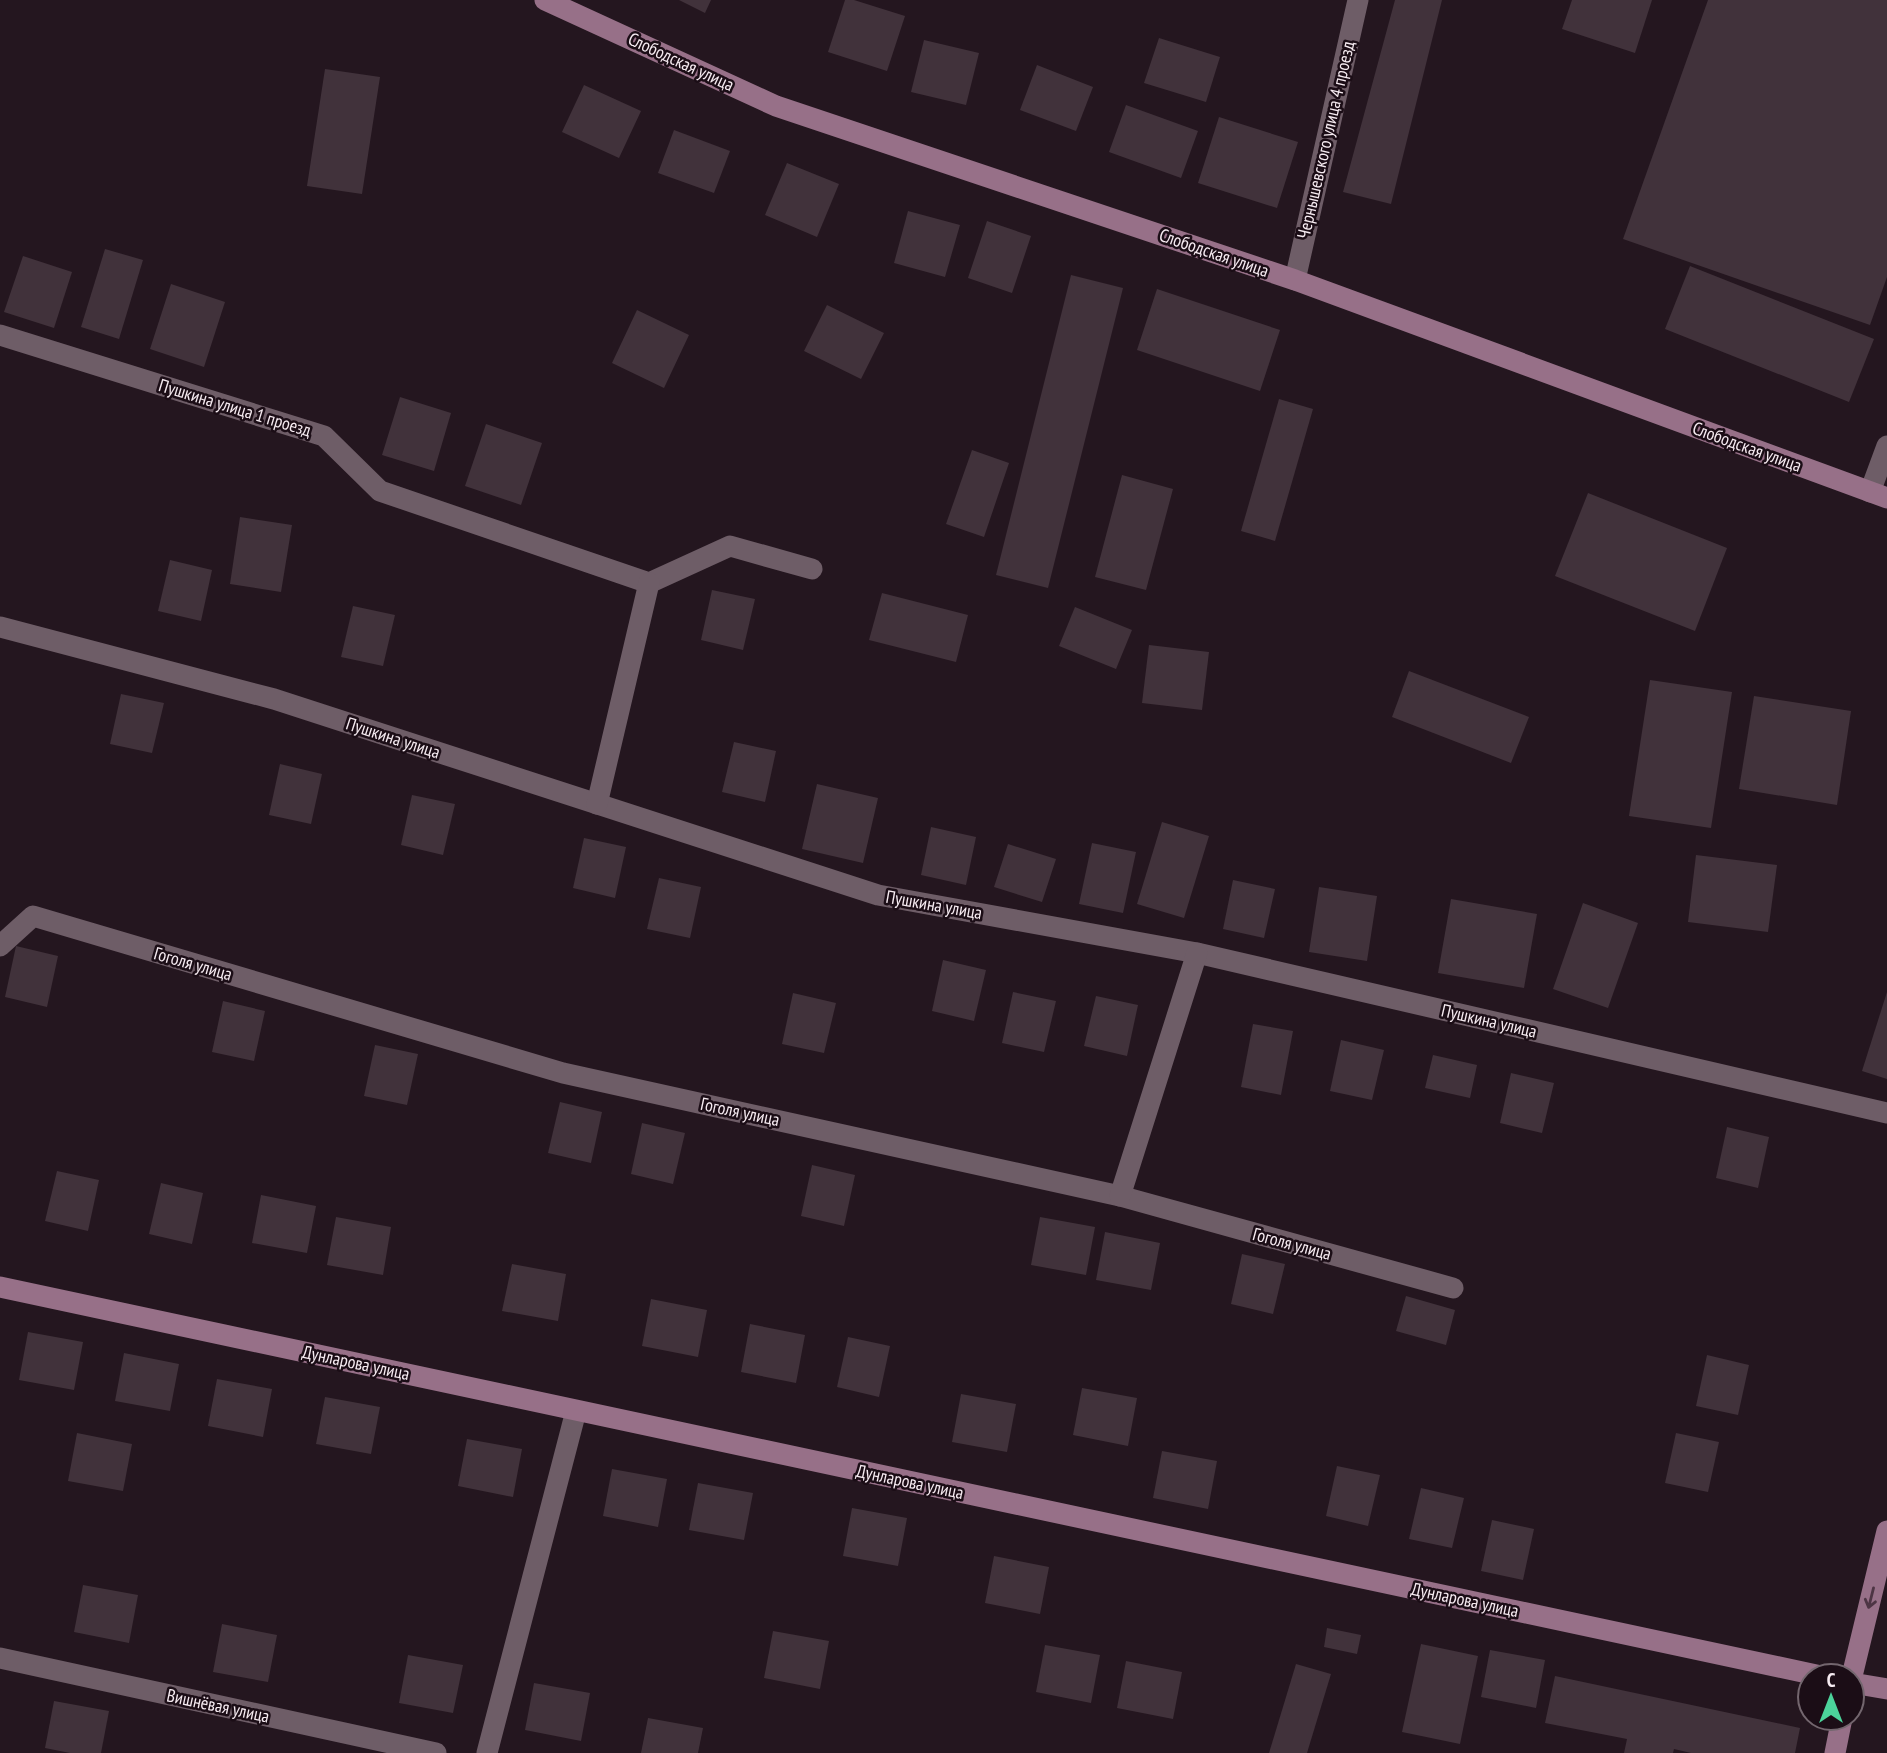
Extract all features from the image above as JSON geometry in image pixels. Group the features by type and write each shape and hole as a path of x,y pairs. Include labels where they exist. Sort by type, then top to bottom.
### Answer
{"street":[{"name":"Слободская улица","path":"545,0 776,106 1295,280 1879,495"},
{"name":"Чернышевского улица 4 проезд","path":"1295,280 1358,0"},
{"name":"Пушкина улица 1 проезд","path":"0,335 324,436 380,491 649,583"},
{"path":"1879,495 1887,446"},
{"path":"597,804 649,583 730,547 812,569"},
{"name":"Пушкина улица","path":"0,627 274,699 878,895 1197,953 1887,1113"},
{"name":"Гоголя улица","path":"0,946 33,916 564,1073 1120,1196 1453,1288"},
{"path":"1120,1196 1197,953"},
{"name":"Дунларова улица","path":"0,1287 1796,1671"},
{"path":"487,1753 576,1411"},
{"path":"1855,1662 1887,1531"},
{"name":"Вишнёвая улица","path":"0,1658 436,1753"},
{"path":"1866,1685 1887,1689"},
{"path":"1835,1753 1839,1732"}],"building":[{"path":"679,0 711,0 705,13"},
{"path":"845,0 854,0 905,16 887,71 828,52"},
{"path":"1395,0 1442,0 1391,204 1343,192"},
{"path":"1572,0 1652,0 1635,53 1562,29"},
{"path":"1708,0 1887,0 1887,277 1870,325 1623,239"},
{"path":"1159,38 1220,57 1206,102 1144,83"},
{"path":"924,40 979,53 966,105 911,92"},
{"path":"1037,65 1093,87 1076,131 1020,110"},
{"path":"325,69 380,77 362,194 307,186"},
{"path":"584,85 641,111 619,158 562,132"},
{"path":"1126,105 1198,131 1181,178 1109,152"},
{"path":"1219,117 1298,142 1277,208 1198,183"},
{"path":"674,130 730,151 714,193 658,173"},
{"path":"787,163 839,184 817,237 765,215"},
{"path":"908,211 960,225 945,277 894,263"},
{"path":"987,221 1031,236 1012,293 968,278"},
{"path":"105,249 143,260 119,339 81,327"},
{"path":"23,256 72,272 54,328 4,312"},
{"path":"1690,266 1874,339 1849,402 1665,329"},
{"path":"1071,275 1123,288 1048,588 996,575"},
{"path":"171,284 225,302 204,367 150,349"},
{"path":"1157,289 1280,330 1260,391 1137,350"},
{"path":"827,305 884,333 861,379 804,351"},
{"path":"637,310 689,335 664,388 612,363"},
{"path":"400,397 451,413 434,471 382,455"},
{"path":"1279,399 1313,409 1275,541 1241,531"},
{"path":"486,424 542,443 521,505 465,486"},
{"path":"972,450 1009,463 984,537 946,524"},
{"path":"1122,475 1173,489 1146,590 1095,577"},
{"path":"1588,493 1727,548 1695,631 1555,576"},
{"path":"240,517 292,525 281,592 230,584"},
{"path":"170,560 212,570 201,621 158,611"},
{"path":"712,590 755,599 743,650 701,640"},
{"path":"882,593 968,615 956,662 869,640"},
{"path":"353,606 395,615 383,666 341,657"},
{"path":"1075,607 1132,630 1116,669 1059,646"},
{"path":"1149,645 1209,652 1202,710 1142,703"},
{"path":"1409,671 1529,717 1511,763 1392,717"},
{"path":"1650,680 1732,692 1711,828 1629,816"},
{"path":"121,694 164,703 152,753 110,744"},
{"path":"1754,696 1851,711 1837,805 1739,789"},
{"path":"734,742 776,751 765,802 722,792"},
{"path":"280,764 322,774 311,824 269,815"},
{"path":"817,784 878,798 863,863 802,849"},
{"path":"412,795 455,804 443,855 401,845"},
{"path":"1162,822 1209,836 1184,918 1137,904"},
{"path":"931,827 976,837 966,885 921,875"},
{"path":"584,838 626,847 615,898 573,888"},
{"path":"1092,843 1136,852 1123,913 1079,904"},
{"path":"1008,844 1056,859 1042,902 994,887"},
{"path":"1696,855 1777,865 1768,932 1688,922"},
{"path":"659,878 701,887 690,938 647,929"},
{"path":"1233,880 1275,889 1264,938 1223,929"},
{"path":"1319,887 1377,896 1367,961 1309,952"},
{"path":"1451,899 1537,914 1524,988 1438,973"},
{"path":"1583,903 1638,923 1608,1008 1553,989"},
{"path":"16,946 58,956 47,1007 5,997"},
{"path":"943,960 986,970 974,1021 932,1011"},
{"path":"1013,992 1056,1001 1044,1052 1002,1043"},
{"path":"1887,992 1887,1079 1862,1071"},
{"path":"793,993 836,1003 824,1053 782,1044"},
{"path":"1096,996 1138,1005 1127,1056 1084,1046"},
{"path":"223,1001 265,1011 254,1061 212,1052"},
{"path":"1253,1024 1293,1031 1281,1095 1241,1087"},
{"path":"1341,1040 1384,1050 1372,1100 1330,1091"},
{"path":"375,1045 418,1054 407,1105 364,1096"},
{"path":"1433,1055 1477,1065 1470,1098 1425,1088"},
{"path":"1511,1073 1554,1083 1542,1133 1500,1123"},
{"path":"560,1102 602,1112 591,1163 548,1153"},
{"path":"642,1123 685,1133 673,1184 631,1174"},
{"path":"1727,1127 1769,1137 1758,1188 1716,1178"},
{"path":"812,1165 855,1175 844,1226 801,1216"},
{"path":"57,1171 99,1180 88,1231 45,1221"},
{"path":"161,1183 203,1193 192,1244 149,1234"},
{"path":"261,1195 316,1206 307,1253 252,1243"},
{"path":"336,1217 391,1227 383,1275 327,1265"},
{"path":"1040,1217 1095,1227 1086,1275 1031,1265"},
{"path":"1105,1232 1160,1243 1151,1290 1096,1280"},
{"path":"1242,1254 1285,1264 1273,1314 1231,1304"},
{"path":"512,1264 566,1274 558,1321 502,1311"},
{"path":"1406,1296 1455,1310 1446,1345 1396,1331"},
{"path":"651,1299 707,1310 698,1357 642,1346"},
{"path":"750,1324 805,1335 796,1383 741,1372"},
{"path":"28,1332 83,1342 74,1390 19,1380"},
{"path":"848,1337 890,1346 879,1397 837,1387"},
{"path":"124,1353 179,1364 170,1411 115,1401"},
{"path":"1707,1355 1749,1365 1738,1415 1696,1406"},
{"path":"217,1379 272,1389 263,1437 208,1426"},
{"path":"1082,1388 1137,1398 1128,1446 1073,1435"},
{"path":"961,1394 1016,1404 1007,1452 952,1442"},
{"path":"325,1397 380,1407 371,1454 316,1444"},
{"path":"77,1433 132,1444 123,1491 68,1481"},
{"path":"1676,1433 1719,1442 1708,1492 1665,1483"},
{"path":"467,1439 522,1449 513,1497 458,1486"},
{"path":"1162,1451 1217,1461 1208,1509 1153,1498"},
{"path":"1337,1466 1380,1475 1368,1526 1326,1516"},
{"path":"612,1469 667,1479 658,1527 603,1516"},
{"path":"698,1483 753,1493 744,1540 689,1530"},
{"path":"1421,1488 1464,1498 1452,1548 1409,1539"},
{"path":"852,1508 907,1518 898,1566 843,1556"},
{"path":"1492,1520 1534,1529 1523,1580 1481,1571"},
{"path":"994,1556 1049,1567 1040,1614 985,1603"},
{"path":"83,1585 138,1595 129,1643 74,1632"},
{"path":"222,1624 277,1635 268,1682 213,1672"},
{"path":"1327,1628 1361,1635 1357,1654 1324,1647"},
{"path":"773,1631 829,1641 820,1689 764,1678"},
{"path":"1421,1644 1478,1656 1460,1744 1402,1732"},
{"path":"1045,1645 1100,1655 1091,1703 1036,1692"},
{"path":"1490,1650 1545,1660 1536,1708 1481,1697"},
{"path":"408,1655 463,1665 453,1713 399,1703"},
{"path":"1126,1661 1182,1672 1173,1719 1117,1708"},
{"path":"1296,1664 1331,1674 1307,1753 1269,1753"},
{"path":"1555,1676 1796,1727 1796,1732 1799,1732 1795,1753 1691,1753 1674,1749 1673,1753 1624,1753 1627,1739 1545,1723"},
{"path":"534,1683 590,1693 581,1741 525,1730"},
{"path":"54,1701 109,1711 101,1753 70,1753 45,1748"},
{"path":"648,1718 703,1728 698,1753 641,1753"}]}
